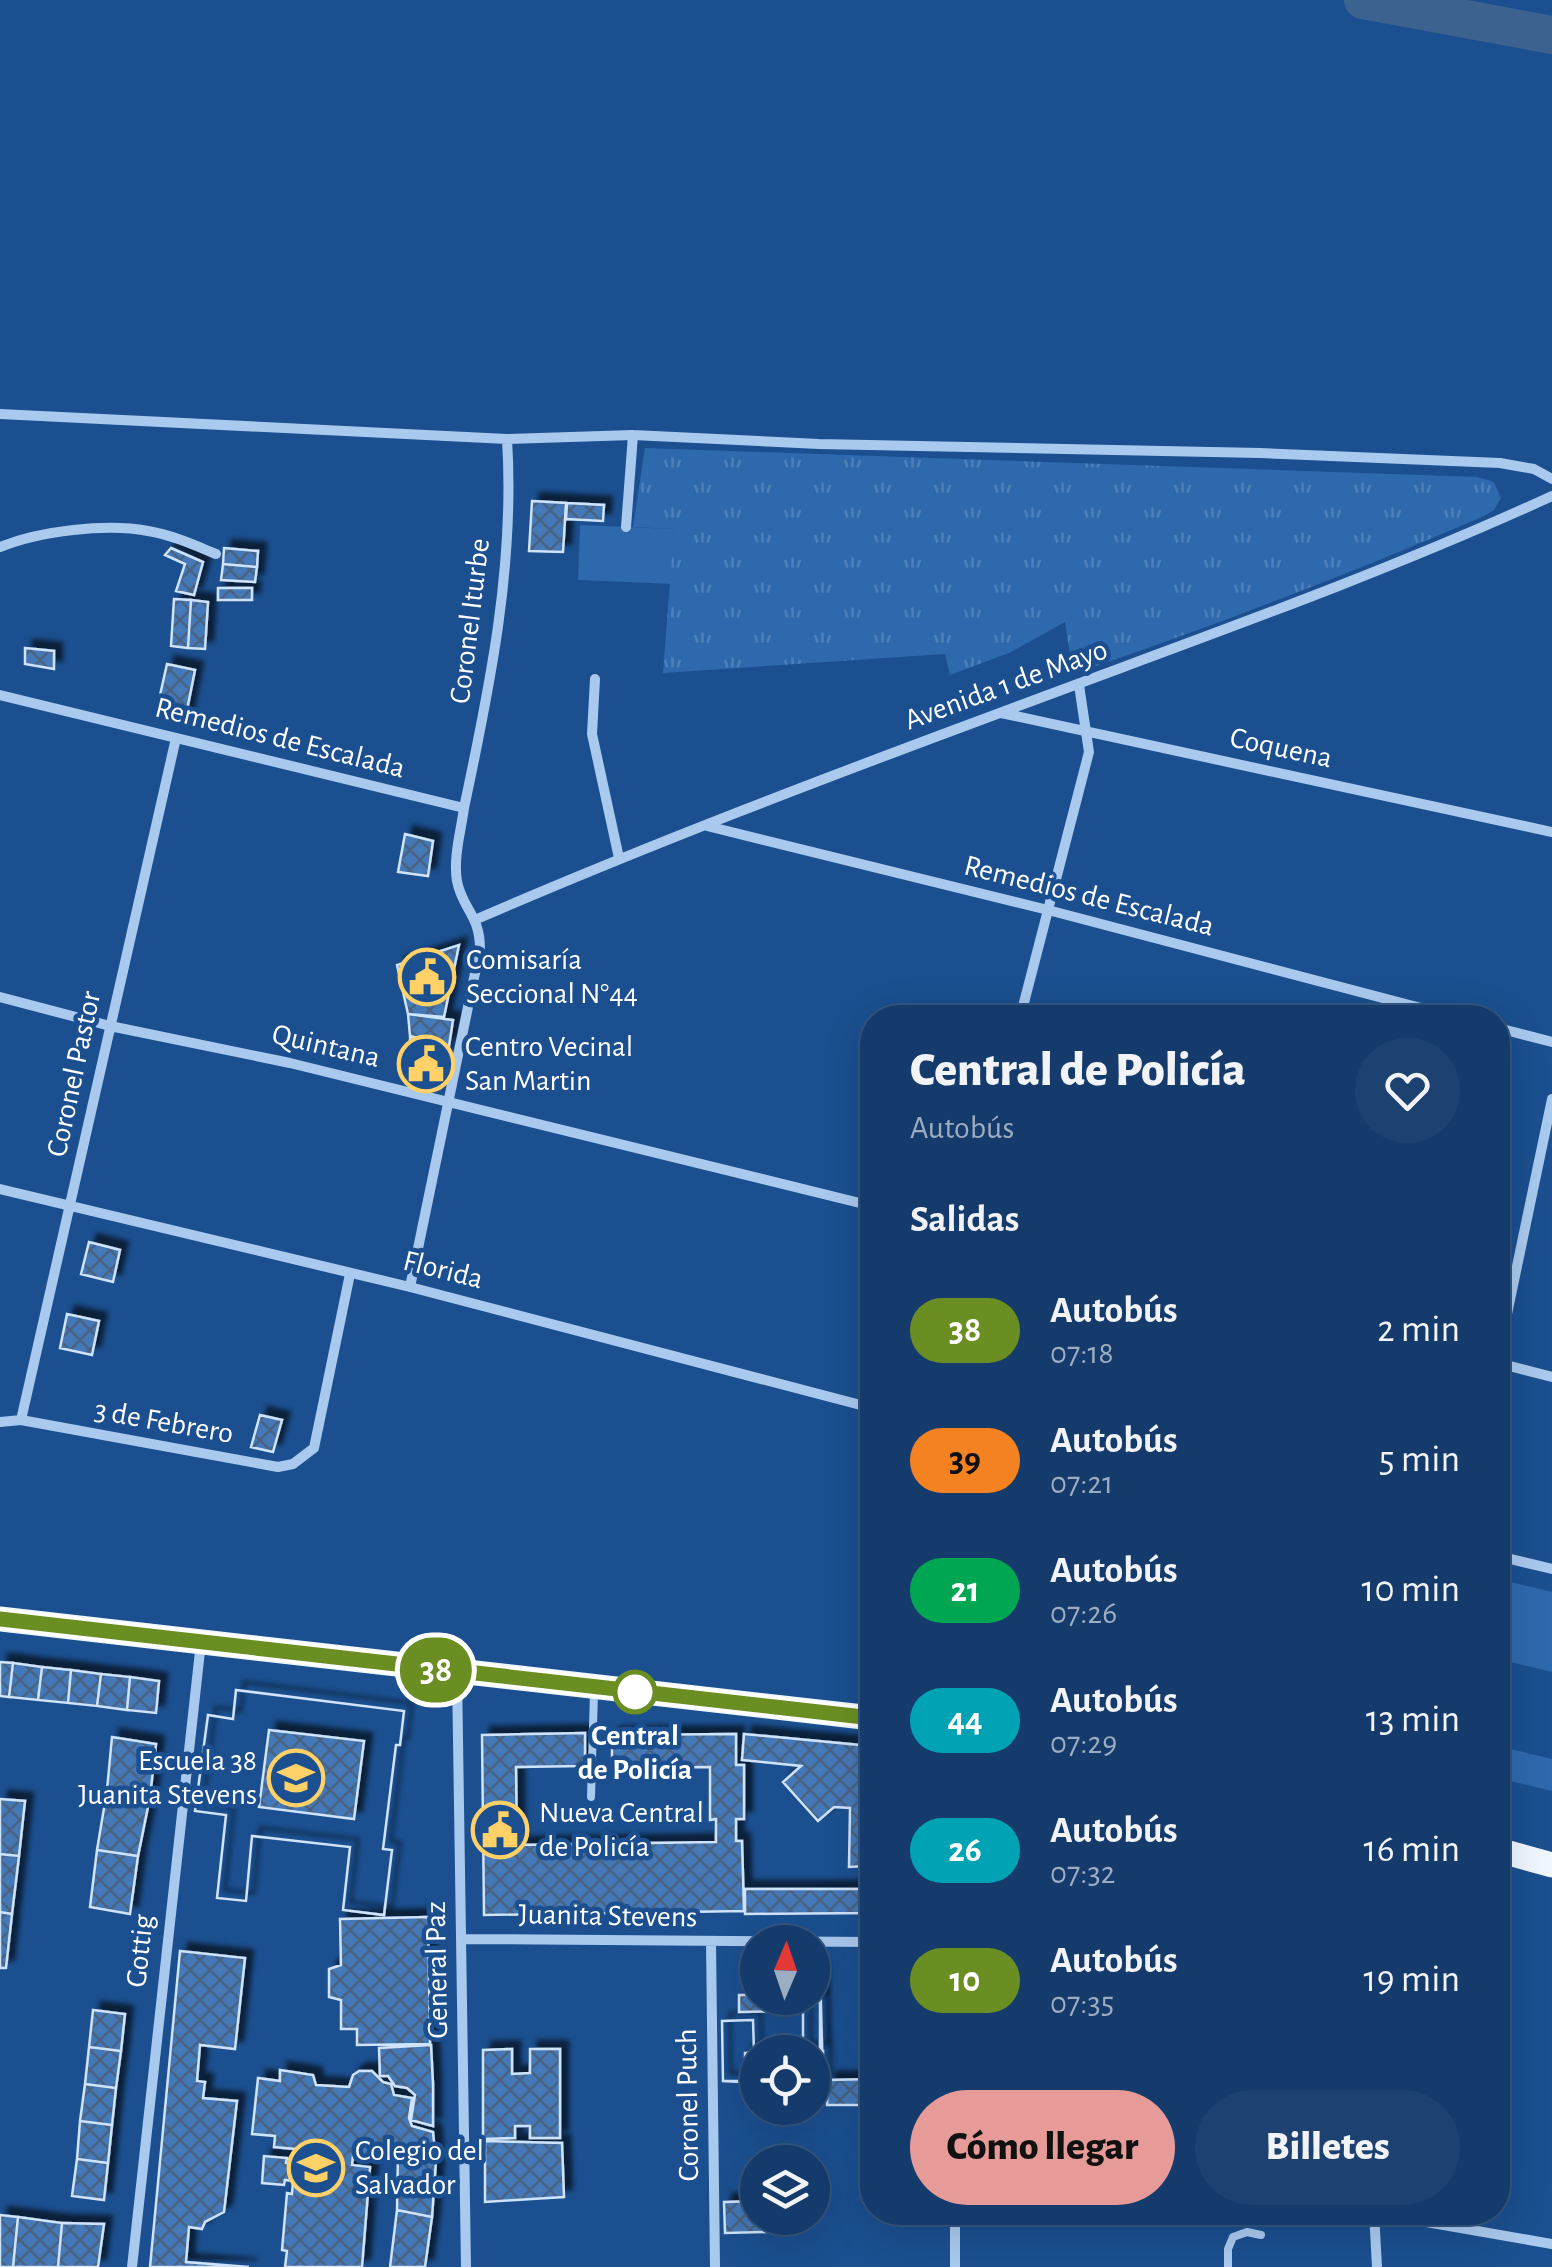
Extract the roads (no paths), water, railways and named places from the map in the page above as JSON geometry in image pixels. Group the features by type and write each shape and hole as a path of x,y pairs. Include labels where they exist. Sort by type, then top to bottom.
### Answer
{"main road":[{"path":"0,1619 860,1717"},
{"path":"1510,1853 1552,1865"}],"street":[{"path":"0,414 508,438 633,435 1500,463 1534,470 1552,479"},
{"path":"626,527 633,435"},
{"name":"Coronel Iturbe","path":"464,808 504,595 510,482 508,438"},
{"name":"Avenida 1 de Mayo","path":"477,919 619,858 1463,537 1552,496"},
{"path":"0,547 39,535 136,529 178,538 216,554"},
{"path":"595,679 592,734 619,858"},
{"path":"1023,1005 1089,752 1079,685"},
{"name":"Remedios de Escalada","path":"0,695 464,808"},
{"name":"Coquena","path":"999,713 1552,832"},
{"name":"Coronel Pastor","path":"21,1420 176,738"},
{"path":"410,1287 480,948 477,919 457,880 464,808"},
{"name":"Remedios de Escalada","path":"706,826 1410,1005"},
{"name":"Quintana","path":"0,998 448,1100 860,1203"},
{"path":"1510,1031 1552,1042"},
{"path":"1510,1302 1552,1099"},
{"name":"Florida","path":"0,1189 410,1287 860,1405"},
{"name":"3 de Febrero","path":"0,1422 21,1420 278,1467 292,1464 314,1448 350,1274"},
{"path":"1510,1364 1552,1378"},
{"path":"1510,1559 1552,1569"},
{"name":"Gottig","path":"132,2267 202,1641"},
{"name":"General Paz","path":"457,1673 466,2267"},
{"name":"Juanita Stevens","path":"463,1939 860,1942"},
{"name":"Coronel Puch","path":"711,1942 715,2267"},
{"path":"955,2225 955,2267"},
{"path":"1373,2225 1377,2267"},
{"path":"1442,2225 1552,2244"}],"lane":[{"path":"592,1797 594,1687"},
{"path":"1228,2267 1233,2237 1247,2232 1262,2234"}],"waterway":[{"path":"1363,0 1552,35"}],"place":[{"name":"Comisaría Seccional N°44","path":"427,977"},
{"name":"Centro Vecinal San Martin","path":"426,1064"},
{"name":"Central de Policía","path":"635,1692"},
{"name":"Escuela 38 Juanita Stevens","path":"296,1778"},
{"name":"Nueva Central de Policía","path":"500,1830"},
{"name":"Colegio del Salvador","path":"316,2168"}]}
